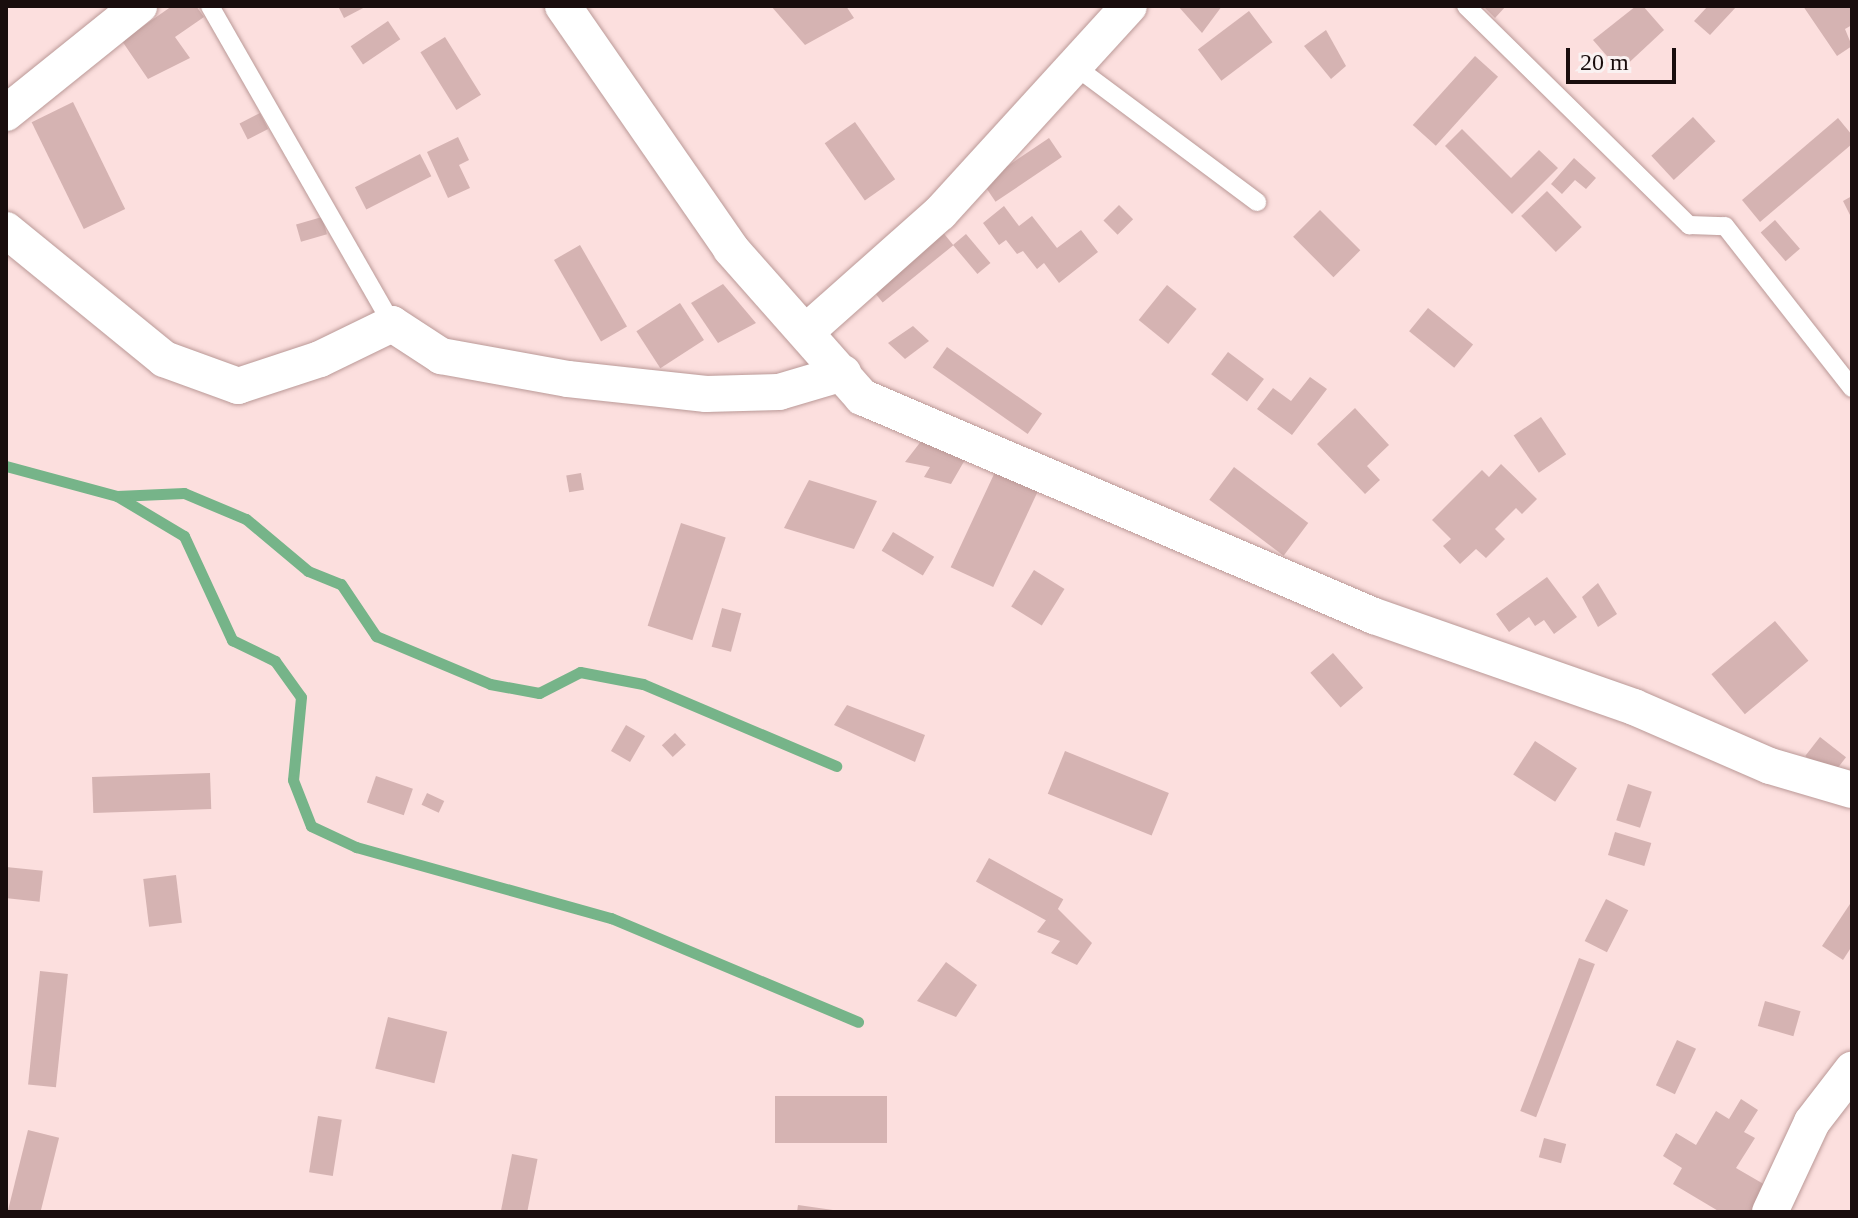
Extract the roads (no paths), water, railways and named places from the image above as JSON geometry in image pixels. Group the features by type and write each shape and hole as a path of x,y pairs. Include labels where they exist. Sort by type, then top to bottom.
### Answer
{"street":[{"path":"6,113 139,6"},
{"path":"563,6 731,249 807,331 862,397 1374,616 1634,707 1770,766 1852,790"},
{"path":"807,331 940,213 1129,6"},
{"path":"6,230 164,359 238,386 320,359 392,324 441,356 568,379 690,393 779,392 843,373"},
{"path":"1770,1212 1812,1122 1852,1070"}],"lane":[{"path":"210,6 392,324"},
{"path":"1466,6 1689,225 1725,226 1852,388"},
{"path":"1076,67 1257,202"}],"waterway":[{"path":"6,466 117,496 184,493 246,519 308,571 341,584 376,636 490,684 539,693 580,672 643,684 836,766"},
{"path":"117,496 184,536 232,640 275,661 301,697 293,780 311,826 356,847 611,918 858,1022"}]}
